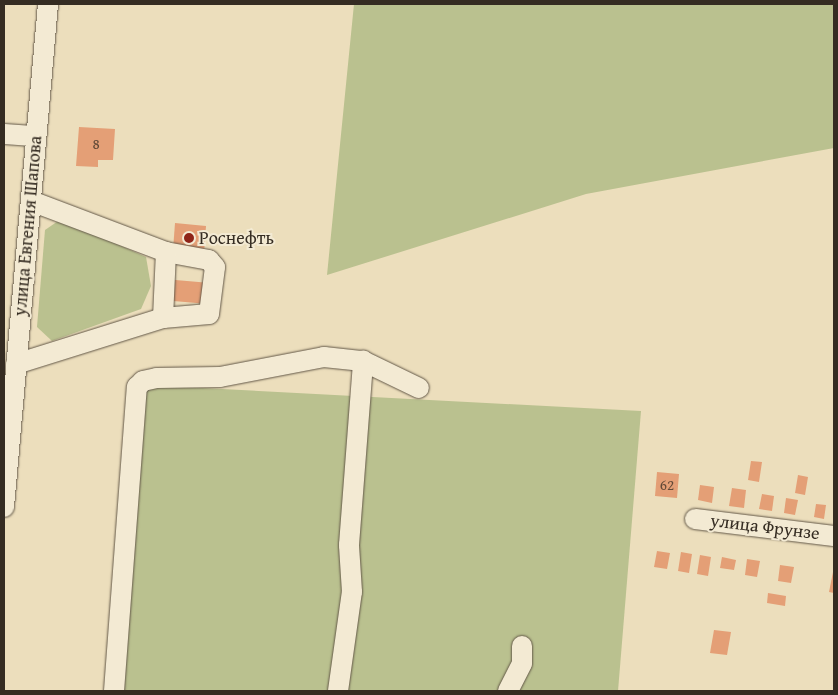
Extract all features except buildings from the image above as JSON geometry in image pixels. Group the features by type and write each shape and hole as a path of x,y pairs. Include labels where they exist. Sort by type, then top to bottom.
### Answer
{"street":[{"name":"улица Евгения Шапова","path":"4,507 48,4"},
{"path":"4,134 36,136"},
{"path":"16,364 163,318 210,314 215,267 209,260 166,252 31,201"},
{"path":"163,318 166,252"},
{"path":"114,691 136,387 144,381 157,378 220,378 324,357 363,361 419,388"},
{"path":"338,691 352,592 349,546 363,361"},
{"name":"улица Фрунзе","path":"695,519 834,536"},
{"path":"508,691 522,663 522,646"}],"green space":[{"path":"354,4 834,4 834,148 586,194 327,275"},
{"path":"61,219 146,257 151,286 141,309 52,341 37,327 45,230"},
{"path":"144,385 641,411 618,691 124,691"}],"place":[{"name":"Роснефть","path":"189,238"}]}
